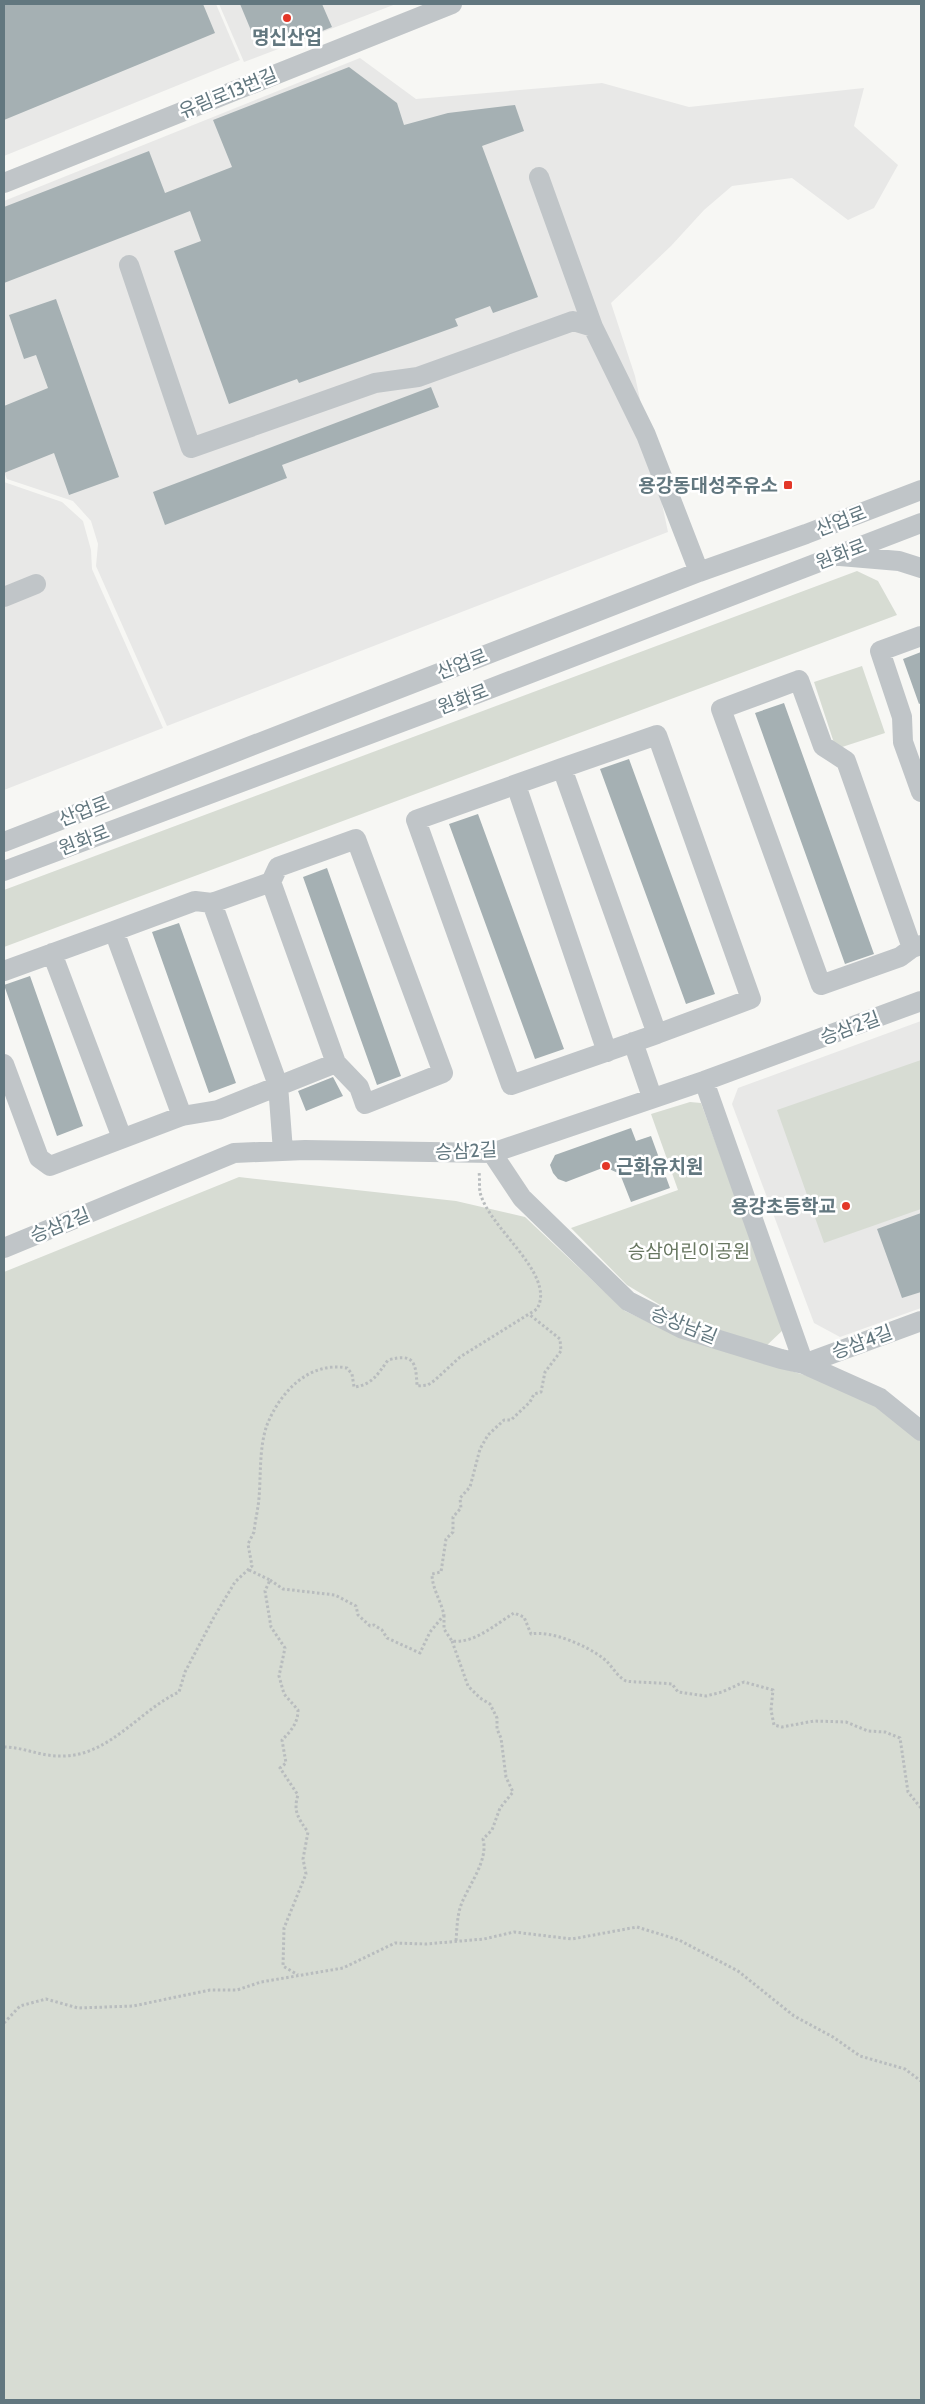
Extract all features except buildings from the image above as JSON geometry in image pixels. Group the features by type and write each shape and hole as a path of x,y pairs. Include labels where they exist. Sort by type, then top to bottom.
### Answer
{"street":[{"name":"유림로13번길","path":"4,183 452,4"},
{"path":"539,176 593,327 646,435 699,572"},
{"path":"129,265 191,448 375,384 418,377 572,321 593,327"},
{"name":"산업로","path":"4,842 699,572 921,490"},
{"name":"원화로","path":"4,871 466,698 921,523"},
{"path":"836,556 899,561 921,568"},
{"path":"4,598 36,584"},
{"path":"921,636 880,651 902,717 903,742 921,792"},
{"path":"799,680 823,746 846,761 917,947 900,958 821,986 721,709 799,680"},
{"path":"657,735 750,999 511,1085 416,820 562,768 657,735"},
{"path":"562,768 657,1034"},
{"path":"516,785 607,1052"},
{"path":"356,839 443,1073 365,1104 359,1087 336,1063 271,882 278,867 356,839"},
{"path":"4,971 195,901 212,903 271,882"},
{"path":"212,903 278,1085 283,1151"},
{"path":"114,931 182,1116"},
{"path":"52,953 122,1138"},
{"name":"승삼2길","path":"4,1248 234,1153 283,1151 484,1153 704,1081 921,1001"},
{"path":"633,1042 652,1097"},
{"path":"4,1064 39,1158 50,1166 182,1116 218,1110 336,1063"},
{"path":"704,1081 804,1364"},
{"name":"승상남길","path":"484,1153 522,1198 628,1301 683,1329 781,1359 804,1364 880,1398 921,1431"},
{"name":"승삼4길","path":"804,1364 921,1321"}],"path":[{"path":"4,1747 31,1753 76,1755 117,1737 164,1699 179,1692 185,1672 211,1623 235,1582 252,1566 248,1544 254,1532 267,1426 283,1398 297,1380 306,1374 335,1366 348,1368 352,1374 354,1387 362,1386 373,1381 388,1360 402,1356 410,1358 416,1368 417,1386 428,1385 436,1380 460,1357 538,1309 542,1292 538,1278 503,1232 480,1192 484,1153"},
{"path":"456,1941 461,1906 479,1866 484,1844 483,1839 492,1830 500,1808 513,1792 506,1778 501,1738 497,1730 497,1718 490,1704 480,1698 468,1686 452,1641 444,1629 444,1615 439,1596 432,1583 432,1574 441,1572 446,1540 454,1532 453,1517 461,1508 460,1498 470,1487 480,1449 493,1429 504,1420 511,1420 530,1402 534,1394 541,1392 545,1372 561,1351 560,1339 530,1315"},
{"path":"248,1570 270,1580 283,1589 294,1592 335,1595 356,1606 358,1616 370,1626 374,1625 382,1630 387,1638 420,1654 430,1632 444,1615"},
{"path":"270,1580 265,1591 270,1627 285,1648 279,1676 284,1694 298,1710 298,1718 291,1732 282,1740 286,1763 280,1768 298,1795 295,1806 297,1817 308,1832 303,1859 306,1874 286,1922 283,1942 283,1966 298,1976"},
{"path":"452,1641 460,1642 475,1637 514,1613 524,1617 531,1634 553,1635 579,1645 604,1659 619,1676 628,1682 646,1681 672,1684 678,1692 706,1696 722,1692 744,1682 755,1683 773,1690 771,1710 774,1725 782,1727 814,1721 846,1722 868,1731 885,1732 900,1738 908,1792 921,1808"},
{"path":"4,2023 20,2006 46,1999 78,2008 133,2006 210,1990 237,1990 261,1982 343,1968 395,1943 426,1944 484,1939 514,1932 572,1939 636,1927 679,1940 738,1971 794,2016 833,2037 860,2056 905,2069 921,2081"}],"shaded area":[{"path":"4,4 216,4 240,60 4,156"},
{"name":"명신산업","path":"219,4 396,4 244,62"},
{"path":"360,58 416,99 602,83 689,107 864,88 854,126 898,165 874,208 848,220 792,178 732,186 704,210 671,246 611,303 635,376 668,532 167,726 96,566 98,544 91,521 73,501 7,479 4,472 4,201"},
{"path":"4,482 62,502 83,521 91,550 92,569 163,728 4,790"},
{"name":"용강초등학교","path":"921,1021 921,1308 840,1337 814,1323 732,1104 738,1088"}],"green space":[{"path":"857,571 878,581 897,615 4,947 4,890"},
{"path":"862,666 885,733 836,749 814,682"},
{"path":"921,1060 921,1209 824,1243 777,1110"},
{"name":"승삼어린이공원","path":"690,1102 701,1103 784,1329 764,1348 685,1320 627,1285 571,1228 678,1190 651,1114"},
{"path":"239,1177 456,1201 525,1217 625,1311 683,1338 811,1377 878,1402 921,1438 921,2400 4,2400 4,1272"}],"place":[{"name":"명신산업","path":"287,18"},
{"name":"용강동대성주유소","path":"788,485"},
{"name":"근화유치원","path":"606,1166"},
{"name":"용강초등학교","path":"846,1206"}]}
